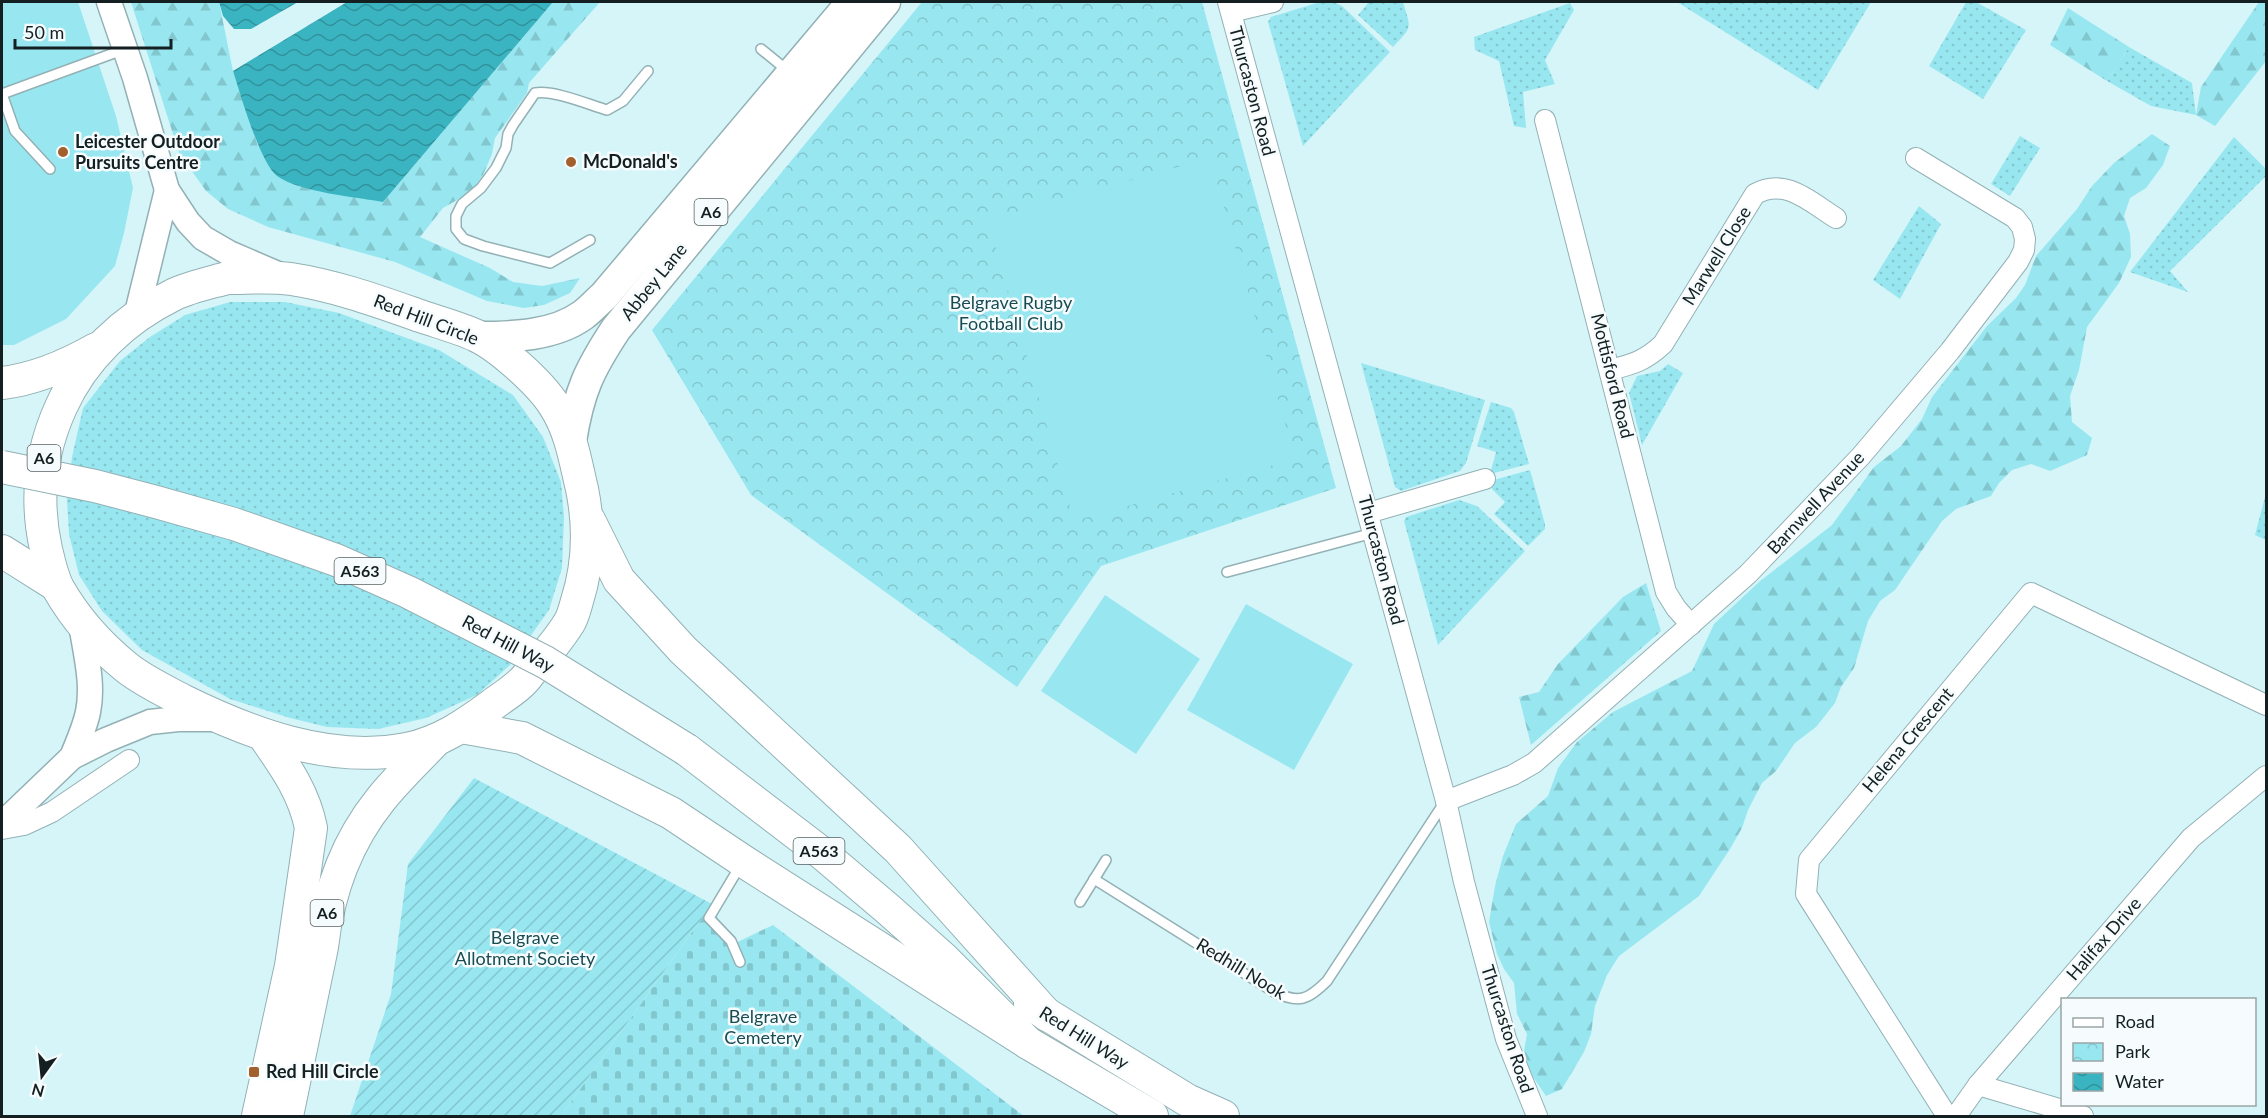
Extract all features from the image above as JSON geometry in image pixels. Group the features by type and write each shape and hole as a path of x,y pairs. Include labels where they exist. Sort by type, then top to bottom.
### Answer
{"highway":[{"name":"Red Hill Circle","path":"227,278 288,279 346,290 478,336 524,371 555,406 571,441 588,516 586,572 571,621 525,680 448,734 404,749 351,752 264,736 221,719 163,690 128,669 81,623 56,585 43,536 40,511 40,483 51,429 64,400 102,344 136,317 175,293 227,278"},
{"path":"2,383 58,369 102,344"},
{"name":"Red Hill Way","path":"2,467 95,486 156,502 234,524 336,560 408,592 545,662 687,750 823,854 944,959 1028,1043 1152,1116"},
{"path":"588,516 619,580 683,650 898,849 1047,1015"},
{"path":"2,551 56,585"},
{"path":"448,734 522,738 671,813 1028,1043"},
{"name":"A6","path":"287,1116 322,947 325,922 342,861 381,799 448,734"},
{"name":"A6","path":"258,1116 291,966 311,828 309,816 291,775 264,736"},
{"name":"Red Hill Way","path":"944,959 1004,987 1187,1100 1223,1116"}],"main road":[{"name":"Abbey Lane","path":"478,336 507,337 533,334 564,325 582,316 603,296 852,2"},
{"name":"Abbey Lane","path":"571,441 575,414 586,379 616,329 885,2"}],"street":[{"path":"109,2 135,78 167,190 188,222 203,238 229,253 288,279"},
{"path":"1230,7 1273,2"},
{"name":"Thurcaston Road","path":"1230,7 1446,801 1464,882 1506,1039 1530,1112"},
{"name":"Mottisford Road","path":"1545,120 1666,592 1691,625"},
{"name":"Barnwell Avenue","path":"1446,801 1513,775 1534,763 1748,574 1861,456 1950,351 2018,262 2024,250 2025,239 2022,227 2016,218 1916,158"},
{"name":"Marwell Close","path":"1610,370 1639,363 1663,344 1755,194 1766,188 1790,189 1836,218"},
{"path":"136,317 167,190"},
{"path":"1368,513 1485,479"},
{"name":"Helena Crescent","path":"1947,1116 1806,894 1809,860 2031,593 2266,705"},
{"path":"72,756 84,728 90,697 81,623"},
{"path":"2,824 72,756 142,723 178,719 221,719"},
{"path":"2,829 24,825 52,812 106,767 129,760"},
{"name":"Halifax Drive","path":"1956,1116 1978,1085 2191,838 2266,776"},
{"path":"1978,1085 2083,1116"}],"lane":[{"path":"50,169 15,131 2,93 124,49"},
{"path":"761,49 793,74"},
{"path":"590,240 550,263 464,239 456,229 456,216 462,204 482,188 496,168 506,148 508,134 535,93 548,91 608,110 623,101 648,71"},
{"path":"1227,572 1373,533"},
{"name":"Redhill Nook","path":"1094,879 1274,992 1289,999 1306,998 1327,981 1446,801"},
{"path":"1080,902 1106,860"},
{"path":"740,962 731,941 709,918 743,861"}],"green space":[{"name":"Leicester Outdoor Pursuits Centre","path":"2,2 78,2 116,116 133,188 115,266 66,319 14,345 2,345"},
{"path":"131,2 219,2 233,71 258,146 383,202 553,2 600,2 529,83 527,93 495,138 492,154 483,175 471,192 443,208 420,237 490,268 513,282 542,286 580,278 570,293 544,305 524,308 487,301 395,262 268,227 228,209 206,191 179,153"},
{"name":"Belgrave Rugby Football Club","path":"922,2 1202,2 1336,488 1101,566 1017,687 751,495 652,330"},
{"path":"1320,2 1333,2 1342,6 1390,52 1303,146 1268,22 1271,17"},
{"path":"1369,2 1403,2 1409,27 1393,47 1358,15"},
{"path":"1677,2 1871,2 1818,90"},
{"path":"1966,2 1976,2 2026,30 1983,99 1929,66"},
{"path":"2259,2 2266,2 2266,61 2215,126 2196,115 2201,87"},
{"path":"1570,3 1574,10 1545,60 1555,84 1523,92 1526,128 1514,126 1499,61 1475,50 1474,37"},
{"path":"2068,8 2129,47 2107,81 2050,45"},
{"path":"2129,47 2192,83 2196,115 2151,106 2107,81"},
{"path":"2152,134 2170,146 2163,165 2146,188 2130,198 2124,216 2130,234 2131,257 2119,283 2087,327 2079,370 2070,396 2072,422 2092,438 2087,455 2050,471 2031,464 2012,470 1999,483 1991,496 1956,509 1942,521 1895,590 1880,601 1868,621 1854,668 1841,687 1835,703 1816,727 1795,743 1776,771 1762,783 1748,810 1742,828 1699,896 1619,956 1607,975 1595,1006 1591,1034 1584,1052 1562,1089 1546,1096 1529,1071 1524,1051 1527,1034 1517,1014 1514,983 1497,954 1489,922 1503,856 1516,824 1548,796 1558,768 1577,742 1613,712 1692,671 1714,624 1759,582 1832,525 1874,467 1901,446 1922,419 1932,397 1987,326 2016,298 2025,285 2036,256 2077,209 2092,186 2114,163"},
{"path":"2020,136 2040,148 2010,196 1991,184"},
{"path":"2234,137 2266,169 2266,176 2170,271 2188,292 2130,272"},
{"path":"1210,158 1295,459 1074,521 988,220"},
{"path":"1919,206 1941,224 1900,299 1873,280"},
{"path":"230,302 285,302 339,313 439,350 513,395 543,437 561,482 564,517 562,568 549,610 510,665 477,695 426,718 378,729 327,727 290,718 230,699 142,650 102,611 79,575 69,534 67,500 72,457 83,408 120,361 150,337 185,315"},
{"path":"1361,363 1485,400 1466,463 1460,471 1401,491 1395,487"},
{"path":"1668,364 1683,373 1642,445 1629,393 1637,376 1660,371"},
{"path":"1491,402 1511,408 1514,412 1529,464 1490,474 1496,452 1477,446"},
{"path":"1530,470 1545,529 1528,546 1494,514 1505,502 1492,489 1490,481"},
{"path":"2266,493 2266,540 2255,535"},
{"path":"1459,500 1477,506 1525,551 1438,645 1404,521 1406,517"},
{"path":"1646,583 1661,631 1531,745 1519,697 1539,692 1558,664 1623,597"},
{"path":"1105,595 1200,659 1136,754 1041,691"},
{"path":"1246,604 1353,664 1294,770 1187,710"},
{"name":"Belgrave Allotment Society","path":"474,778 712,904 561,1116 350,1116 391,994 408,864"},
{"name":"Belgrave Cemetery","path":"712,904 729,946 773,925 1024,1116 561,1116"}],"water":[{"path":"219,2 298,2 251,29 234,29 223,16"},
{"path":"347,2 553,2 383,202 313,190 287,182 277,176 257,143 233,71"}],"place":[{"name":"Leicester Outdoor Pursuits Centre","path":"63,152"},
{"name":"McDonald's","path":"571,162"},
{"name":"Red Hill Circle","path":"254,1072"}]}
